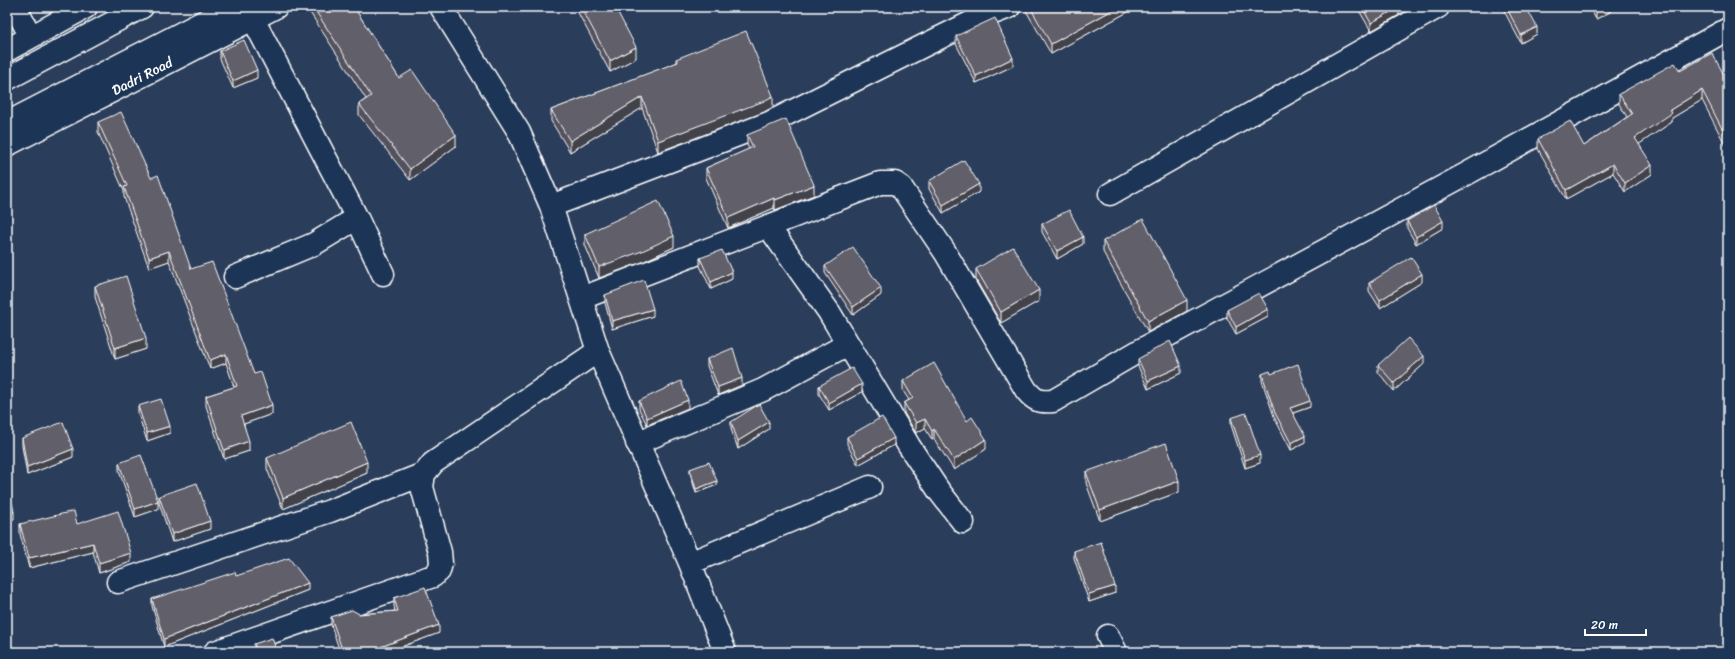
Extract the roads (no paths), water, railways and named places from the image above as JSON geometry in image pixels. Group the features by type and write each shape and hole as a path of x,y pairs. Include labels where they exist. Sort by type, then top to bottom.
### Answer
{"street":[{"path":"15,7 31,37"},
{"path":"7,50 86,7"},
{"path":"7,79 142,7"},
{"path":"7,123 232,7"},
{"name":"Dadri Road","path":"7,146 276,7"},
{"path":"441,7 518,132 551,206 598,351 690,563 725,652"},
{"path":"551,206 768,123 976,12 1009,7"},
{"path":"1110,194 1438,7"},
{"path":"253,19 357,218 383,274"},
{"path":"582,298 880,183 894,183 901,186 945,252 1026,390 1033,398 1042,402 1053,401 1139,351 1462,176 1728,29"},
{"path":"235,276 314,244 357,218"},
{"path":"768,226 829,312 909,446 939,491 963,522"},
{"path":"637,443 763,390 848,344"},
{"path":"215,652 433,576 439,571 441,563 440,552 422,487 424,474 432,463 598,351"},
{"path":"118,582 330,511 424,474"},
{"path":"690,563 870,487"}]}
